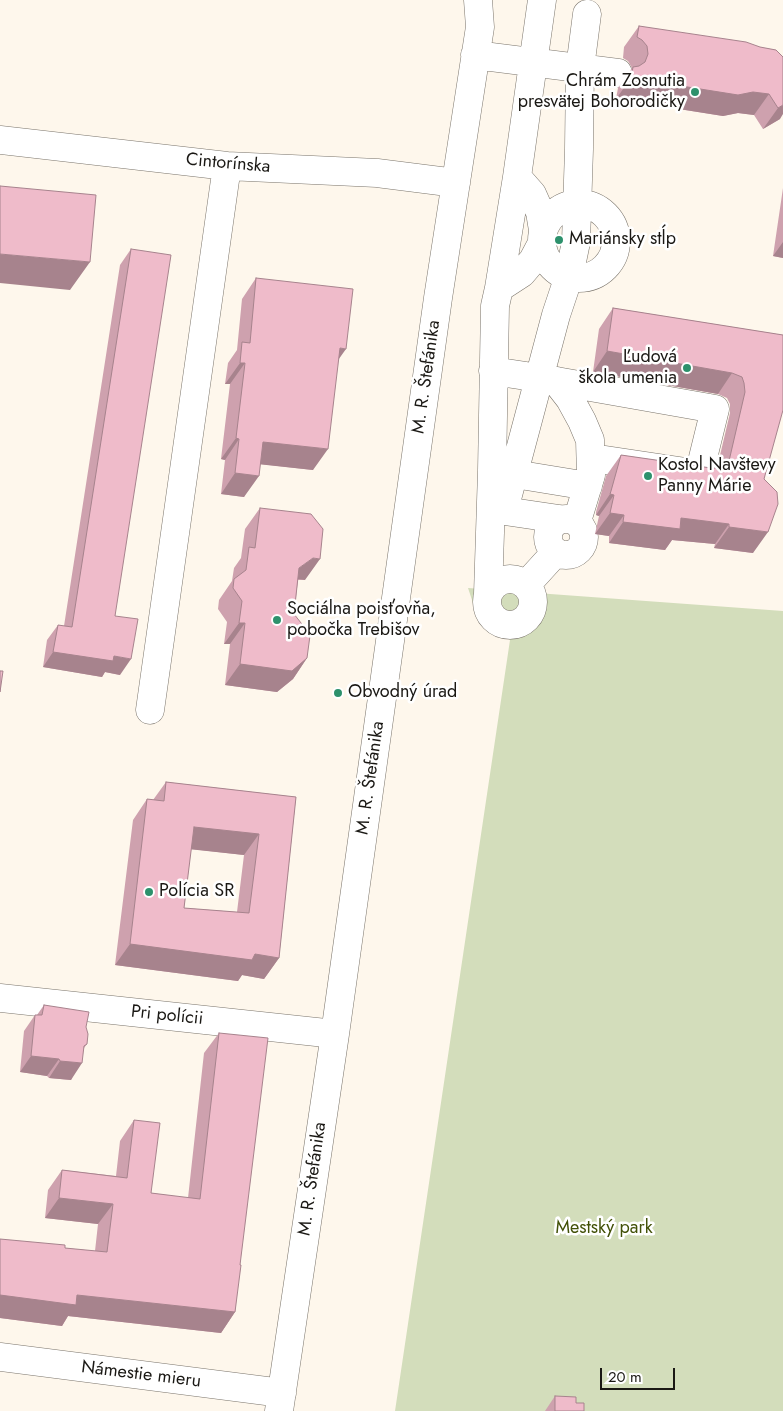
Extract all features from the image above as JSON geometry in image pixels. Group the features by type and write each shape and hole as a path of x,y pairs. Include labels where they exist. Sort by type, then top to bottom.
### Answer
{"street":[{"name":"M. R. Štefánika","path":"280,1402 335,1034 437,308 480,27 478,0"},
{"name":"M. R. Štefánika","path":"480,27 493,0"},
{"path":"488,594 492,586 498,582 513,579 526,585 532,598 530,612 519,622 512,624 497,621 492,616 486,601 503,472 493,371 495,306 500,288 518,177 542,0"},
{"path":"503,472 548,379 576,242 576,204 580,149 580,68 587,14"},
{"path":"475,56 618,73"},
{"name":"Cintorínska","path":"0,140 227,166 377,173 456,182"},
{"path":"150,710 227,166"},
{"path":"500,288 522,273 533,260 543,237 549,219 558,210 576,204 584,204 595,208 612,223 616,234 616,246 610,262 597,274 586,278 574,278 562,274 552,266 545,256 543,237 540,212 532,194 518,177"},
{"path":"493,371 548,379 715,410 698,474 592,458"},
{"path":"526,585 556,552 568,555 580,549 583,544 584,531 581,507 591,475 590,440 582,421 570,399 548,379"},
{"path":"503,472 581,507"},
{"path":"498,510 581,507"},
{"name":"Pri polícii","path":"0,998 335,1034"},
{"name":"Námestie mieru","path":"0,1357 280,1402"}],"green space":[{"name":"Mestský park","path":"468,588 783,611 783,1411 395,1411 510,640 478,618"}],"building":[{"path":"639,26 746,42 776,50 783,57 783,105 778,108 769,94 753,92 738,95 631,78 633,67 645,62 648,54 647,46 637,37"},
{"path":"0,186 96,195 90,262 0,254"},
{"path":"131,249 171,255 115,616 138,619 131,659 114,656 113,661 53,652 58,625 72,627"},
{"path":"256,278 353,289 346,349 340,348 328,449 263,442 259,476 235,473 239,439 236,438 245,363 240,363 242,342 250,343"},
{"path":"613,308 783,335 783,410 764,479 777,492 778,504 768,532 729,527 729,524 681,518 680,529 623,522 624,515 610,513 614,495 610,494 621,455 711,468 719,468 727,460 729,461 745,392 742,377 732,373 607,351"},
{"path":"260,508 311,514 323,529 320,559 313,558 299,568 294,614 305,628 311,628 307,658 292,671 240,664 245,623 239,623 242,601 233,588 234,579 246,570 249,547 255,548"},
{"path":"0,671 3,671 0,692"},
{"name":"Polícia SR","path":"166,782 296,797 279,958 255,954 252,960 130,944 147,799 164,801","holes":["194,827 259,834 249,913 184,908"]},
{"path":"44,1005 89,1012 86,1027 88,1034 87,1044 84,1046 82,1063 31,1056 35,1015 42,1015"},
{"path":"219,1033 268,1038 235,1312 77,1295 76,1305 0,1295 0,1239 65,1245 65,1248 107,1252 113,1204 59,1198 62,1170 127,1178 134,1120 160,1123 151,1193 200,1199"},
{"path":"555,1396 576,1397 576,1403 584,1403 584,1411 555,1411"}],"place":[{"name":"Chrám Zosnutia presvätej Bohorodičky","path":"695,92"},
{"name":"Mariánsky stĺp","path":"559,240"},
{"name":"Ľudová škola umenia","path":"687,368"},
{"name":"Kostol Navštevy Panny Márie","path":"648,476"},
{"name":"Sociálna poisťovňa, pobočka Trebišov","path":"277,620"},
{"name":"Obvodný úrad","path":"338,693"},
{"name":"Polícia SR","path":"149,892"}]}
